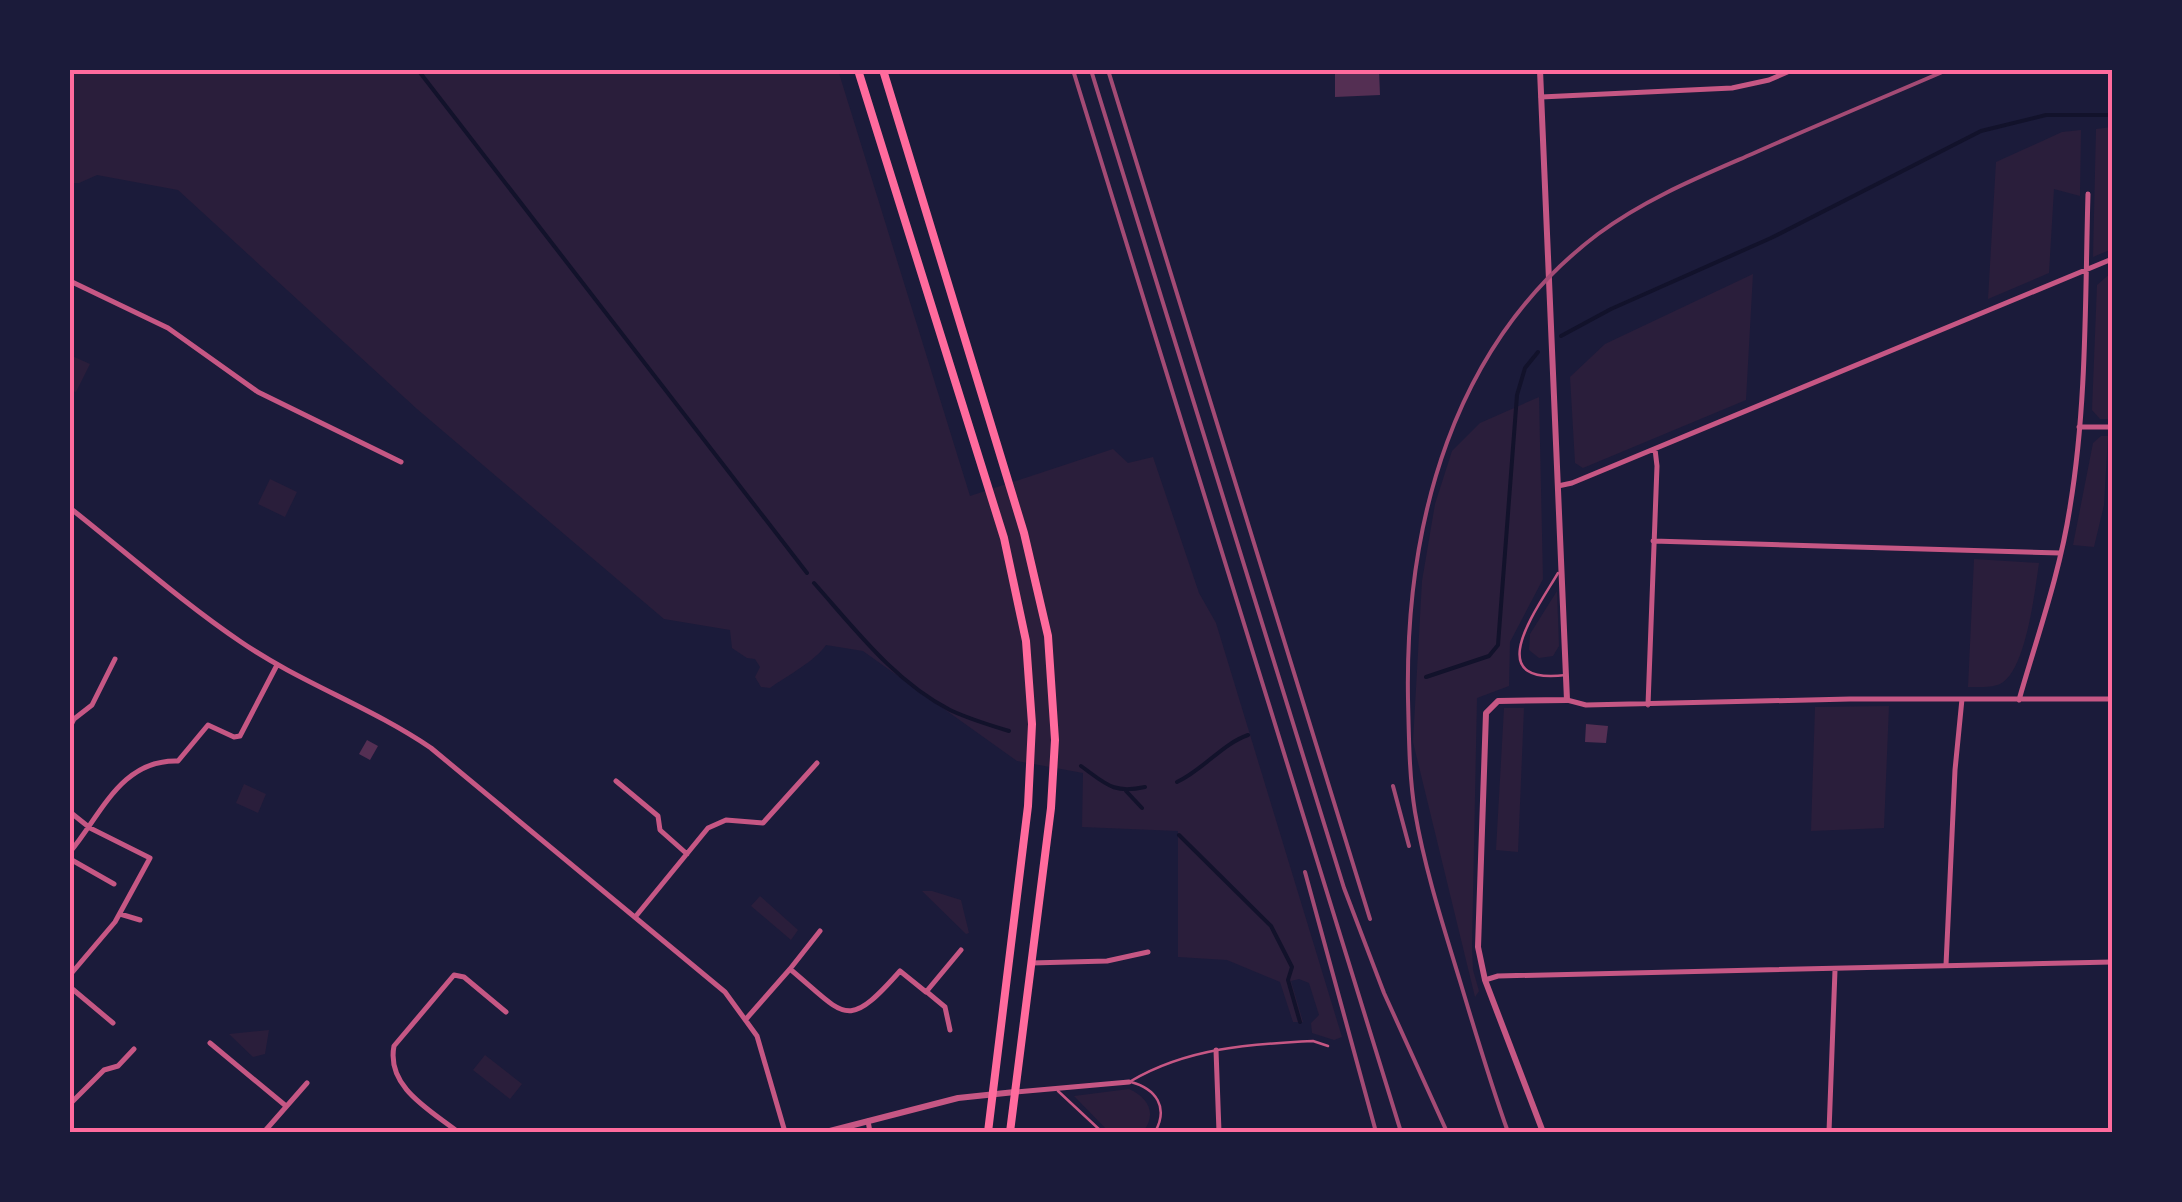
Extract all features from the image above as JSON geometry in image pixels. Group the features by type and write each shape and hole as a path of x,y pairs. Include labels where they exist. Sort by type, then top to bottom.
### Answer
{"main road":[{"path":"858,70 1006,546 1026,641 1032,724 1028,806 988,1132"},
{"path":"883,70 1024,533 1048,636 1055,740 1051,808 1010,1132"},
{"path":"1028,806 1051,808"}],"street":[{"path":"1540,70 1567,700"},
{"path":"1540,97 1732,88 1792,70"},
{"path":"2019,700 2061,553 2070,507 2079,427 2088,194"},
{"path":"1558,486 1655,450 2112,259"},
{"path":"70,281 168,328 258,392 402,462"},
{"path":"2079,427 2112,428"},
{"path":"1648,705 1658,466 1655,450"},
{"path":"70,508 240,641 389,721 431,748 726,992 757,1036 784,1132"},
{"path":"1653,541 2061,553"},
{"path":"70,726 74,718 92,705 115,660"},
{"path":"114,884 70,856 120,782 158,762 178,761 204,727 213,725 234,737 240,736 277,664"},
{"path":"1946,966 1962,699"},
{"path":"1544,1132 1485,980 1478,947 1484,721 1491,706 1498,701 1567,700 1586,705 1648,705 2112,699"},
{"path":"635,917 708,828 726,820 763,824 818,764"},
{"path":"616,781 658,816 660,830 687,854"},
{"path":"70,812 90,828 150,858 120,914 70,975"},
{"path":"120,914 140,920"},
{"path":"747,1018 820,931"},
{"path":"926,992 961,950"},
{"path":"1030,963 1107,961 1148,952"},
{"path":"1485,980 1498,976 2112,962"},
{"path":"790,969 839,1010 855,1011 870,1004 900,971 945,1007 950,1030"},
{"path":"1828,1132 1835,969"},
{"path":"458,1132 403,1087 396,1072 394,1046 454,975 464,976 506,1012"},
{"path":"70,987 113,1024"},
{"path":"210,1043 286,1106"},
{"path":"70,1104 104,1070 118,1066 134,1049"},
{"path":"1216,1050 1219,1132"},
{"path":"826,1132 958,1098 1129,1082"},
{"path":"264,1132 307,1084"},
{"path":"868,1122 870,1132"}],"lane":[{"path":"1561,567 1523,633 1519,656 1524,670 1539,678 1566,675"},
{"path":"1129,1082 1178,1059 1216,1050 1312,1041 1328,1046"},
{"path":"1129,1082 1145,1086 1160,1102 1161,1118 1155,1132"},
{"path":"1057,1090 1102,1132"}],"shaded area":[{"path":"70,70 838,70 970,496 1113,449 1128,463 1153,457 1199,593 1216,623 1342,1037 1334,1040 1312,1033 1311,1023 1319,1015 1309,983 1291,981 1303,1022 1293,1022 1280,982 1227,960 1178,957 1178,831 1082,827 1083,773 1017,761 863,651 826,645 808,663 770,688 761,687 755,677 760,667 755,659 732,648 730,630 664,619 417,409 178,190 97,175 70,183"},
{"path":"2112,127 2112,249 2093,257 2096,129"},
{"path":"2081,130 2080,196 2054,189 2049,273 1988,299 1996,162 2062,132"},
{"path":"2112,272 2112,419 2100,419 2092,410 2097,285"},
{"path":"1753,274 1746,400 1583,468 1575,463 1570,377 1605,344"},
{"path":"70,355 90,364 76,392 70,390"},
{"path":"1539,397 1543,579 1510,642 1509,686 1477,698 1472,946 1479,991 1475,997 1413,742 1422,581 1435,504 1452,451 1480,423"},
{"path":"2108,436 2104,505 2094,547 2073,545 2093,443"},
{"path":"270,479 297,492 285,517 258,504"},
{"path":"1974,559 2039,563 2023,648 2009,676 1988,687 1968,687"},
{"path":"1557,591 1559,646 1553,656 1539,658 1529,650 1530,634"},
{"path":"1889,706 1884,828 1811,831 1815,707"},
{"path":"1504,708 1524,708 1518,852 1496,850"},
{"path":"244,784 266,794 258,813 236,803"},
{"path":"922,891 961,900 969,933 966,934"},
{"path":"760,896 798,930 791,940 751,906"},
{"path":"269,1030 265,1054 253,1057 229,1034"},
{"path":"485,1055 522,1084 510,1099 473,1070"},
{"path":"1129,1089 1149,1107 1150,1119 1143,1132 1109,1132 1074,1096"}],"building":[{"path":"1335,70 1379,70 1380,95 1335,97"},
{"path":"1586,724 1608,726 1606,743 1585,742"},
{"path":"367,740 378,746 370,760 359,754"}],"waterway":[{"path":"418,70 807,573"},
{"path":"1561,336 1611,309 1771,238 1981,131 2046,115 2112,115"},
{"path":"1426,677 1489,656 1498,645 1517,395 1525,368 1538,352"},
{"path":"814,583 876,653 911,684 950,710 1009,731"},
{"path":"1177,782 1248,735"},
{"path":"1081,766 1117,788 1145,787"},
{"path":"1126,791 1142,808"},
{"path":"1179,835 1271,926 1292,967 1288,980 1300,1022"}],"railway":[{"path":"1073,70 1401,1132"},
{"path":"1091,70 1344,888 1384,993 1447,1132"},
{"path":"1108,70 1370,919"},
{"path":"1508,1132 1435,897 1419,834 1412,784 1409,633 1428,504 1447,442 1473,383 1506,328 1548,278 1598,234 1692,180 1947,70"},
{"path":"1393,786 1409,846"},
{"path":"1305,872 1376,1132"}]}
